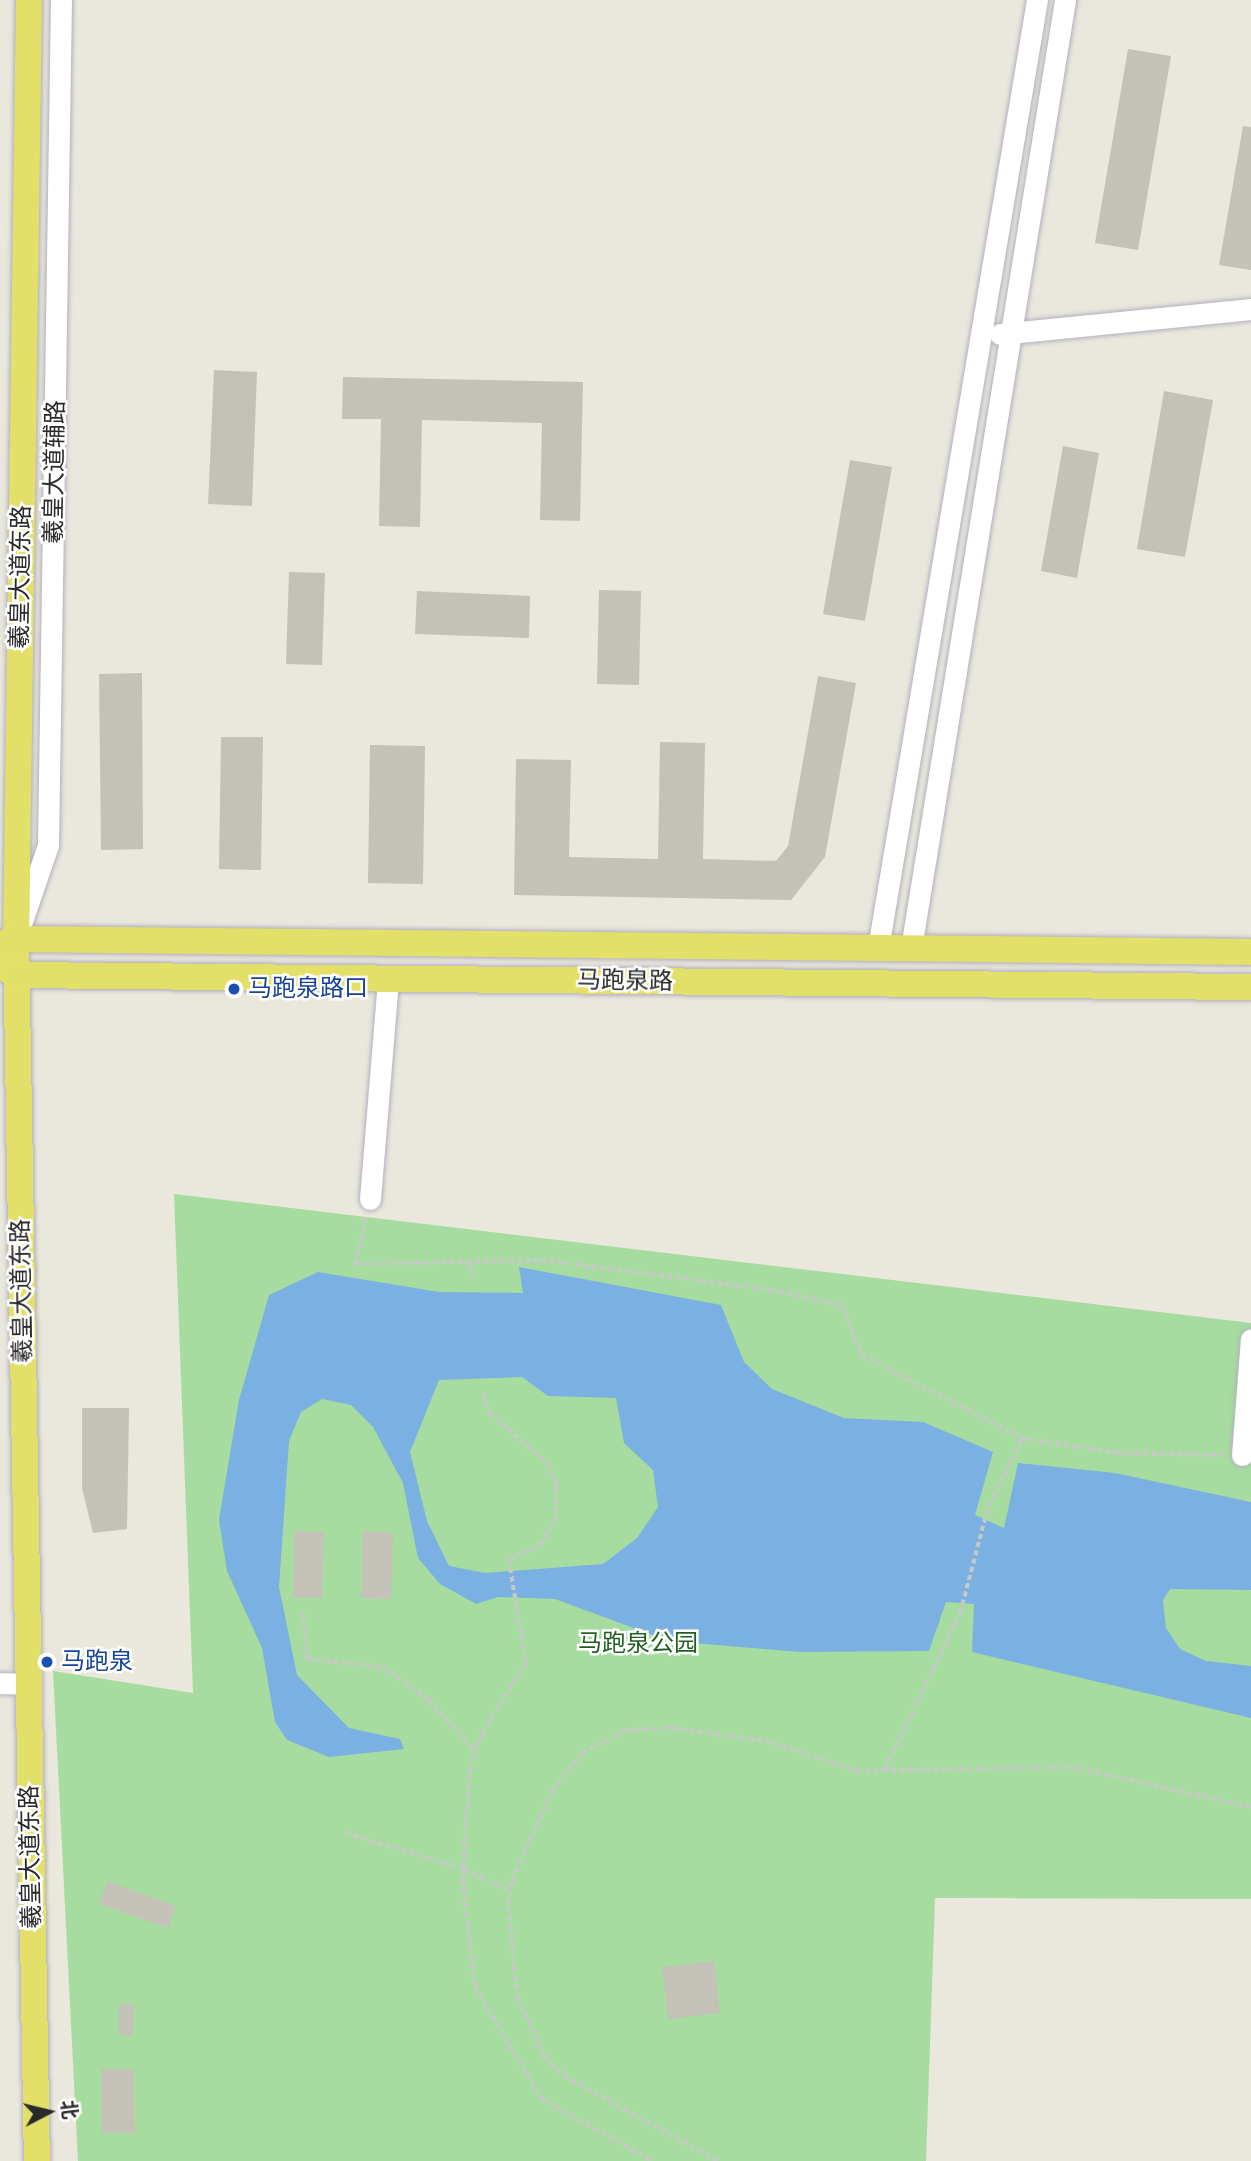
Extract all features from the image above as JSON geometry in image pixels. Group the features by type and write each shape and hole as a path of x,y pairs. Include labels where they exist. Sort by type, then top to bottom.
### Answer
{"main road":[{"name":"羲皇大道东路","path":"29,0 8,971 37,2161"},
{"name":"马跑泉路","path":"8,942 1251,952"},
{"name":"马跑泉路","path":"8,971 388,979 1251,987"}],"street":[{"name":"羲皇大道辅路","path":"8,942 48,845 61,0"},
{"path":"878,948 1037,0"},
{"path":"911,948 1065,0"},
{"path":"981,335 1251,309"},
{"path":"370,1199 388,979"},
{"path":"1242,1455 1251,1339"},
{"path":"0,1683 27,1684"}],"path":[{"path":"370,1199 356,1264 541,1260 779,1291 843,1306 862,1355 1022,1438 1118,1453 1242,1455"},
{"path":"470,1263 473,1277"},
{"path":"484,1394 489,1412 547,1462 556,1482 556,1519 539,1547 509,1560 522,1610 526,1664 475,1751 464,1869 475,1987 511,2054 542,2099 653,2161"},
{"path":"885,1770 960,1613 986,1514 1022,1438"},
{"path":"303,1612 308,1660 383,1667 429,1700 475,1751"},
{"path":"717,2161 593,2094 544,2057 517,1997 511,1891 552,1791 582,1753 626,1731 673,1728 765,1741 828,1764 885,1770 1071,1767 1251,1807"},
{"path":"345,1833 464,1869 511,1891"}],"green space":[{"name":"马跑泉公园","path":"174,1194 1251,1323 1251,1899 935,1898 926,2161 78,2161 53,1671 193,1693"}],"water":[{"path":"519,1267 721,1305 744,1362 772,1389 844,1418 923,1422 993,1452 975,1515 1004,1528 1018,1463 1115,1473 1251,1502 1251,1590 1170,1589 1163,1600 1166,1628 1180,1649 1206,1661 1251,1666 1251,1718 972,1652 974,1604 946,1602 929,1651 801,1652 669,1641 555,1599 498,1597 476,1604 440,1584 418,1558 403,1483 373,1427 351,1405 322,1399 301,1412 289,1441 279,1587 297,1675 349,1728 400,1739 404,1749 329,1757 287,1740 275,1722 262,1648 227,1571 219,1520 239,1400 269,1295 318,1272 439,1292 523,1293","holes":["522,1377 548,1396 616,1398 624,1443 653,1470 658,1507 637,1538 603,1564 485,1573 449,1566 427,1521 410,1452 439,1380"]}],"building":[{"path":"1128,49 1171,56 1138,250 1095,243"},
{"path":"1243,126 1251,127 1251,270 1219,265"},
{"path":"214,370 257,372 252,506 208,504"},
{"path":"343,377 583,382 580,521 540,520 542,423 422,420 420,527 379,526 381,419 342,419"},
{"path":"1164,391 1213,400 1185,557 1137,549"},
{"path":"1063,446 1099,453 1077,578 1041,571"},
{"path":"850,460 892,467 865,621 823,614"},
{"path":"289,572 325,573 322,665 286,664"},
{"path":"599,590 641,591 639,685 597,684"},
{"path":"417,591 530,596 529,638 415,634"},
{"path":"142,673 143,849 101,850 99,674"},
{"path":"818,676 856,683 825,857 791,900 514,895 516,759 571,760 569,857 658,859 660,742 705,743 703,859 776,861 788,846"},
{"path":"221,737 263,737 261,870 219,869"},
{"path":"370,745 425,746 423,884 368,883"},
{"path":"82,1408 129,1408 127,1529 93,1533 82,1488"},
{"path":"295,1531 324,1532 322,1598 293,1597"},
{"path":"363,1531 393,1533 391,1599 361,1598"},
{"path":"107,1881 176,1906 168,1928 99,1904"},
{"path":"714,1961 720,2013 668,2019 662,1967"},
{"path":"119,2004 134,2004 133,2036 119,2035"},
{"path":"101,2069 134,2069 135,2133 102,2133"}],"place":[{"name":"马跑泉路口","path":"234,989"},
{"name":"马跑泉","path":"47,1662"}]}
